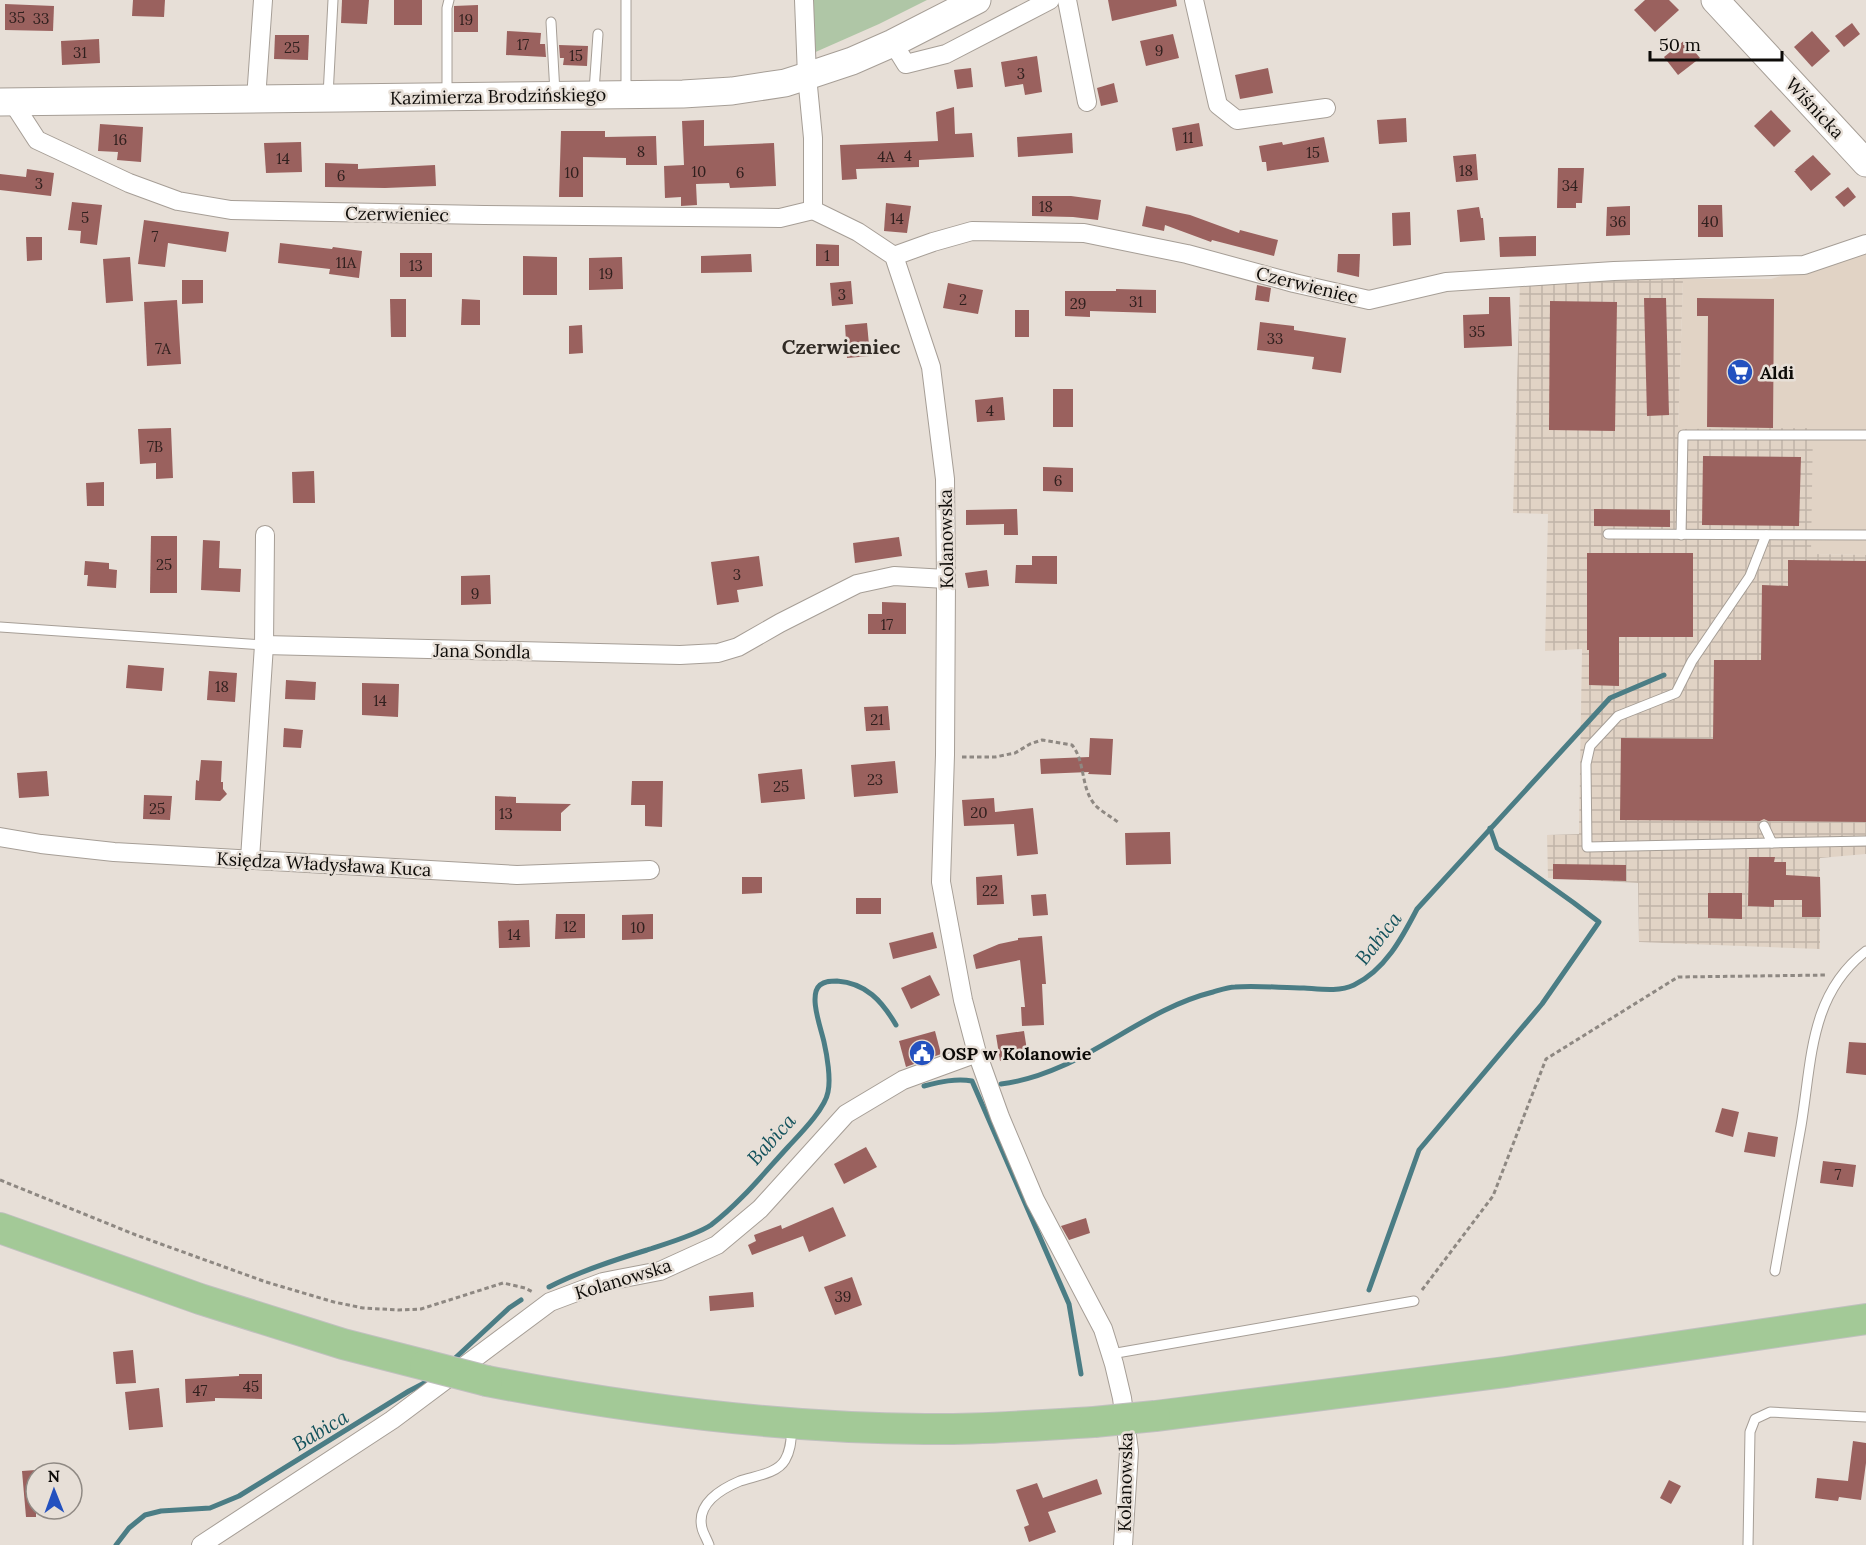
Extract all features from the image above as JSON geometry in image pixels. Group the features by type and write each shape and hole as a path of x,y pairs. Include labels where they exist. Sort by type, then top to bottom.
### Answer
{"main road":[{"name":"Kazimierza Brodzińskiego","path":"6,103 626,95 732,91 785,83 852,61 893,43 977,0"},
{"name":"Wiśnicka","path":"1715,0 1866,163"},
{"path":"0,1228 200,1299 343,1344 487,1381 573,1398 740,1419 926,1429 1094,1422 1155,1416 1504,1372 1866,1319"}],"street":[{"path":"256,99 263,0"},
{"path":"804,0 807,76 813,138 813,210 858,232 894,256"},
{"path":"893,43 906,64 946,54 1050,0"},
{"path":"1067,0 1087,102"},
{"path":"1194,0 1218,105 1237,120 1326,108"},
{"name":"Czerwieniec","path":"6,103 37,140 129,183 178,201 231,210 780,218 813,210"},
{"name":"Czerwieniec","path":"894,256 972,231 1084,233 1187,254 1294,283 1369,300 1446,282 1614,271 1804,265 1866,244"},
{"name":"Kolanowska","path":"894,256 931,367 945,479 945,755 942,882 963,1000 977,1053 1000,1117 1035,1200 1102,1329 1111,1354 1122,1398 1129,1451 1124,1545"},
{"path":"250,859 264,645 265,535"},
{"name":"Jana Sondla","path":"264,645 680,655 718,653 738,647 857,584 894,576 946,579"},
{"name":"Księdza Władysława Kuca","path":"0,837 114,852 517,875 650,870"},
{"name":"Kolanowska","path":"201,1545 392,1420 550,1302 603,1282 660,1271 717,1245 760,1209 846,1114 903,1080 977,1053"}],"lane":[{"path":"328,98 333,0"},
{"path":"447,97 447,8 449,0"},
{"path":"626,0 626,95"},
{"path":"551,22 556,96"},
{"path":"594,95 598,34"},
{"path":"1681,535 1683,435 1866,435"},
{"path":"1608,534 1866,535"},
{"path":"1766,536 1750,576 1692,661 1676,693 1618,716 1590,746 1586,764 1587,847 1866,841"},
{"name":"Jana Sondla","path":"0,627 264,645"},
{"path":"1764,825 1772,843"},
{"path":"1775,1271 1817,1027 1827,1000 1841,975 1866,951"},
{"path":"1111,1354 1414,1301"},
{"path":"1748,1545 1750,1432 1755,1419 1770,1412 1866,1417"},
{"path":"709,1545 701,1526 704,1510 712,1496 740,1482 765,1475 784,1462 790,1448 792,1422"}],"path":[{"path":"945,755 996,757 1015,753 1042,740 1072,745 1079,753 1086,788 1095,805 1119,823"},
{"path":"1414,1301 1493,1196 1546,1059 1678,977 1841,975"},
{"path":"0,1180 136,1235 266,1282 334,1302 363,1308 421,1309 503,1283 525,1288 550,1302"}],"shaded area":[{"path":"1866,251 1866,555 1811,554 1678,430 1683,279 1771,279"},
{"path":"1683,279 1678,429 1813,428 1811,554 1866,555 1866,854 1820,858 1820,949 1639,942 1638,883 1548,878 1547,835 1579,834 1582,649 1545,651 1548,514 1513,513 1520,282"}],"green space":[{"path":"811,0 927,0 811,54"}],"building":[{"path":"133,0 165,0 164,17 132,16"},
{"path":"342,0 369,0 367,24 341,23"},
{"path":"394,0 422,0 422,25 394,25"},
{"path":"1108,0 1176,0 1177,6 1112,21"},
{"path":"1645,0 1669,0 1679,10 1655,32 1634,10"},
{"path":"5,4 54,6 53,31 5,30"},
{"path":"478,5 478,32 454,32 454,6"},
{"path":"1852,23 1860,34 1844,47 1835,36"},
{"path":"507,31 541,33 540,44 545,44 546,57 506,55"},
{"path":"1812,31 1830,51 1812,67 1794,47"},
{"path":"1173,34 1179,58 1146,66 1140,41"},
{"path":"275,35 309,35 308,60 274,59"},
{"path":"99,39 100,63 62,65 61,41"},
{"path":"1685,40 1700,58 1678,75 1664,57"},
{"path":"559,45 588,46 587,66 563,65 564,58 560,58"},
{"path":"1037,56 1042,92 1025,95 1023,84 1005,87 1001,62"},
{"path":"971,68 973,87 957,89 954,70"},
{"path":"1268,68 1273,93 1240,99 1235,75"},
{"path":"1114,83 1118,102 1101,106 1097,88"},
{"path":"954,107 955,134 972,133 974,157 919,160 919,167 856,169 857,179 842,180 840,145 938,141 936,112"},
{"path":"1771,110 1791,131 1774,147 1754,126"},
{"path":"1406,118 1407,142 1379,144 1377,120"},
{"path":"704,120 704,146 774,143 776,186 730,188 729,183 696,184 697,205 681,206 681,197 665,198 664,166 684,165 682,121"},
{"path":"1199,123 1203,146 1176,151 1172,128"},
{"path":"100,124 143,127 141,162 117,160 118,152 98,151"},
{"path":"561,131 605,131 605,137 656,136 657,165 626,165 626,158 583,157 583,197 559,197"},
{"path":"1072,133 1073,153 1018,157 1017,137"},
{"path":"1324,137 1329,162 1267,171 1266,162 1262,162 1259,146 1282,142 1283,145"},
{"path":"301,142 302,172 266,173 264,143"},
{"path":"1476,154 1478,180 1456,182 1453,156"},
{"path":"1813,155 1831,174 1811,191 1794,171"},
{"path":"325,163 358,164 358,169 435,165 436,186 325,187"},
{"path":"1558,168 1584,168 1582,203 1576,203 1576,208 1557,208"},
{"path":"27,169 54,173 51,196 0,190 0,174 26,177"},
{"path":"1848,187 1856,197 1844,207 1835,197"},
{"path":"1032,196 1071,196 1101,200 1098,220 1032,216"},
{"path":"72,202 102,205 97,245 80,243 81,231 68,230"},
{"path":"886,203 911,206 907,233 884,231"},
{"path":"1698,205 1722,205 1723,237 1698,237"},
{"path":"1146,206 1190,215 1239,233 1240,230 1278,240 1274,256 1212,240 1211,242 1165,225 1164,231 1142,226"},
{"path":"1630,206 1630,235 1606,236 1607,207"},
{"path":"1479,207 1481,218 1483,218 1485,240 1460,242 1457,210"},
{"path":"1410,212 1411,245 1393,246 1392,213"},
{"path":"144,220 229,232 226,252 168,243 165,267 138,264"},
{"path":"1536,236 1536,256 1500,257 1499,237"},
{"path":"26,237 42,237 42,260 27,261"},
{"path":"280,243 362,251 359,278 329,274 330,269 278,263"},
{"path":"816,244 839,245 839,266 816,266"},
{"path":"400,253 432,253 432,277 400,277"},
{"path":"751,254 752,272 701,273 701,256"},
{"path":"1338,254 1360,254 1359,277 1337,272"},
{"path":"523,256 557,257 557,295 523,295"},
{"path":"130,257 133,301 106,303 103,259"},
{"path":"622,257 623,289 589,290 589,258"},
{"path":"182,280 203,280 203,303 182,304"},
{"path":"851,281 853,304 832,306 830,283"},
{"path":"948,283 983,290 978,314 943,308"},
{"path":"1257,285 1271,288 1269,302 1255,300"},
{"path":"1116,289 1156,290 1156,313 1090,311 1090,317 1065,316 1065,291 1116,291"},
{"path":"1489,297 1510,297 1512,346 1464,348 1463,315 1489,314"},
{"path":"1644,298 1666,298 1669,415 1647,416"},
{"name":"Aldi","path":"1697,298 1774,299 1773,428 1707,427 1708,316 1697,316"},
{"path":"390,299 406,299 406,337 391,337"},
{"path":"462,299 480,300 480,325 461,325"},
{"path":"177,300 181,364 147,366 144,302"},
{"path":"1550,301 1617,302 1615,431 1549,430"},
{"path":"1015,310 1029,310 1029,337 1015,337"},
{"path":"1260,322 1294,326 1294,330 1346,338 1341,373 1312,369 1314,357 1257,350"},
{"path":"867,323 870,356 847,358 845,325"},
{"path":"582,325 583,353 569,354 569,326"},
{"path":"1053,389 1073,389 1073,427 1053,427"},
{"path":"1003,397 1005,420 977,422 975,400"},
{"path":"171,428 173,478 156,479 156,463 140,464 138,429"},
{"path":"1703,456 1801,457 1799,526 1702,525"},
{"path":"1043,467 1073,468 1073,492 1043,491"},
{"path":"314,471 315,503 293,503 292,472"},
{"path":"104,482 104,506 87,506 86,483"},
{"path":"1017,509 1018,535 1004,535 1004,524 966,525 966,510"},
{"path":"1594,509 1670,510 1670,527 1594,526"},
{"path":"151,536 177,536 177,593 150,593"},
{"path":"899,537 902,556 855,563 853,543"},
{"path":"203,540 220,541 219,568 241,569 240,592 201,590"},
{"path":"1587,553 1693,553 1693,637 1619,637 1619,686 1589,685"},
{"path":"759,556 763,586 737,590 739,602 717,605 711,562"},
{"path":"1032,556 1057,556 1057,584 1015,583 1016,565 1032,565"},
{"path":"1788,560 1866,561 1866,822 1768,821 1764,819 1760,821 1620,820 1621,738 1713,739 1714,660 1761,660 1762,585 1788,586"},
{"path":"85,561 109,563 109,569 117,570 116,588 87,586 88,575 84,575"},
{"path":"987,570 989,586 968,588 965,573"},
{"path":"490,575 491,604 461,605 461,576"},
{"path":"882,602 906,603 906,634 868,634 868,614 882,614"},
{"path":"128,665 164,668 162,691 126,688"},
{"path":"209,671 237,673 235,702 207,700"},
{"path":"286,680 316,682 315,700 285,699"},
{"path":"362,683 399,684 398,717 362,715"},
{"path":"888,706 890,730 866,731 864,707"},
{"path":"284,728 303,730 301,748 283,747"},
{"path":"1090,738 1113,739 1111,775 1088,774 1089,772 1041,774 1040,759 1089,757"},
{"path":"201,760 222,761 221,782 227,794 220,801 195,800 196,780 199,781"},
{"path":"895,761 898,793 854,797 851,765"},
{"path":"802,769 805,799 761,803 758,774"},
{"path":"47,771 49,796 19,798 17,773"},
{"path":"632,781 663,781 662,827 645,826 645,805 631,805"},
{"path":"144,795 172,796 170,820 143,819"},
{"path":"495,796 516,797 516,803 571,804 561,813 561,831 495,830"},
{"path":"994,798 995,812 1033,808 1038,854 1017,856 1014,824 964,826 962,800"},
{"path":"1170,832 1171,864 1126,865 1125,833"},
{"path":"1749,857 1775,857 1774,862 1786,862 1786,875 1820,877 1821,917 1802,917 1802,900 1774,900 1774,907 1748,906"},
{"path":"1553,864 1626,865 1626,881 1553,879"},
{"path":"1002,875 1004,904 977,905 976,877"},
{"path":"742,877 762,877 762,893 742,894"},
{"path":"1708,893 1742,893 1742,919 1708,918"},
{"path":"1046,894 1048,915 1033,916 1031,895"},
{"path":"856,898 881,898 881,914 856,914"},
{"path":"556,914 585,914 585,938 555,939"},
{"path":"653,914 653,939 622,940 622,915"},
{"path":"529,920 530,947 499,948 498,921"},
{"path":"933,932 937,948 893,959 889,943"},
{"path":"1042,936 1046,984 1042,984 1044,1025 1022,1026 1021,1007 1025,1007 1020,960 976,969 973,955 999,944 1018,940 1018,938"},
{"path":"930,975 940,995 911,1009 901,988"},
{"name":"OSP w Kolanowie","path":"935,1031 941,1054 906,1067 899,1041"},
{"path":"1024,1031 1028,1057 1000,1061 996,1035"},
{"path":"1849,1042 1866,1043 1866,1075 1846,1073"},
{"path":"1722,1108 1739,1112 1733,1137 1715,1132"},
{"path":"1748,1132 1778,1137 1775,1157 1744,1152"},
{"path":"866,1147 877,1167 844,1184 834,1164"},
{"path":"1823,1161 1856,1165 1853,1187 1820,1183"},
{"path":"833,1207 846,1236 809,1252 803,1236 752,1255 748,1245 756,1241 754,1235 781,1225 782,1229"},
{"path":"1086,1218 1090,1233 1069,1240 1061,1226"},
{"path":"852,1277 862,1305 835,1315 824,1287"},
{"path":"753,1292 754,1307 710,1311 709,1296"},
{"path":"133,1350 136,1383 116,1384 113,1352"},
{"path":"239,1374 262,1374 262,1399 215,1398 215,1401 186,1403 185,1379 239,1376"},
{"path":"159,1388 163,1427 129,1430 125,1392"},
{"path":"1853,1441 1866,1443 1861,1500 1839,1497 1838,1501 1815,1498 1817,1478 1848,1481"},
{"path":"22,1471 24,1471 24,1494"},
{"path":"1097,1479 1102,1494 1048,1512 1056,1532 1029,1542 1024,1527 1029,1525 1016,1490 1037,1483 1043,1498"},
{"path":"1669,1480 1681,1486 1671,1504 1660,1498"}],"waterway":[{"name":"Babica","path":"1001,1084 1030,1078 1058,1068 1084,1056 1159,1013 1185,1001 1221,990 1251,986 1336,989 1354,985 1365,979 1392,952 1417,909 1610,698 1664,675"},
{"path":"1369,1290 1419,1150 1542,1004 1599,922 1497,848 1490,828"},
{"name":"Babica","path":"549,1287 585,1271 680,1239 711,1225 742,1198 805,1128 822,1106 829,1087 826,1053 815,1004 815,996 820,985 837,981 865,989 879,1001 896,1025"},
{"path":"924,1086 954,1080 972,1081 1069,1304 1081,1374"},
{"name":"Babica","path":"452,1361 509,1308 521,1300"},
{"name":"Babica","path":"116,1545 129,1528 145,1515 161,1511 210,1508 239,1496 432,1379"}],"place":[{"name":"Aldi","path":"1740,372"},
{"name":"OSP w Kolanowie","path":"922,1053"}],"district":[{"name":"Czerwieniec","path":"841,346"}]}
